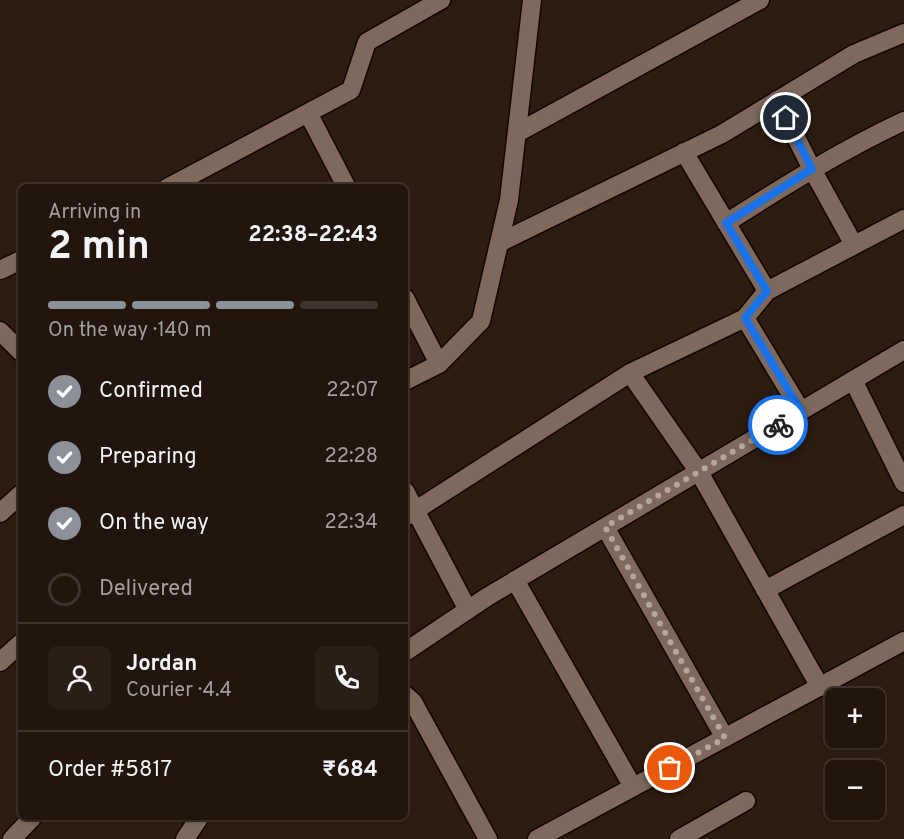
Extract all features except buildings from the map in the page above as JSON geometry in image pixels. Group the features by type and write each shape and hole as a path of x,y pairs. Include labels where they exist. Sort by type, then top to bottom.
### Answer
{"street":[{"path":"175,184 351,90 367,42 441,0"},
{"path":"408,380 439,364 481,321 508,200 532,0"},
{"path":"517,133 760,0"},
{"path":"498,243 722,134 854,54 904,33"},
{"path":"777,100 854,245"},
{"path":"308,113 345,184"},
{"path":"726,223 859,142 904,121"},
{"path":"684,152 767,291"},
{"path":"468,610 410,513 630,373 745,318 767,291 904,219"},
{"path":"0,270 18,261"},
{"path":"408,304 439,364"},
{"path":"745,318 801,411"},
{"path":"0,331 18,349"},
{"path":"408,649 515,580 904,350"},
{"path":"630,373 699,471 820,687"},
{"path":"853,380 904,483"},
{"path":"0,513 18,497"},
{"path":"765,590 904,516"},
{"path":"605,527 725,738"},
{"path":"515,580 633,787"},
{"path":"537,839 904,641"},
{"path":"0,662 18,646"},
{"path":"408,698 413,702 488,839"},
{"path":"679,839 746,801"},
{"path":"12,839 30,820"},
{"path":"185,839 198,820"}],"way so far":[{"path":"670,768 725,738 605,527 778,425"}],"route":[{"path":"778,425 801,411 745,318 767,291 726,223 812,169 786,118"}]}
